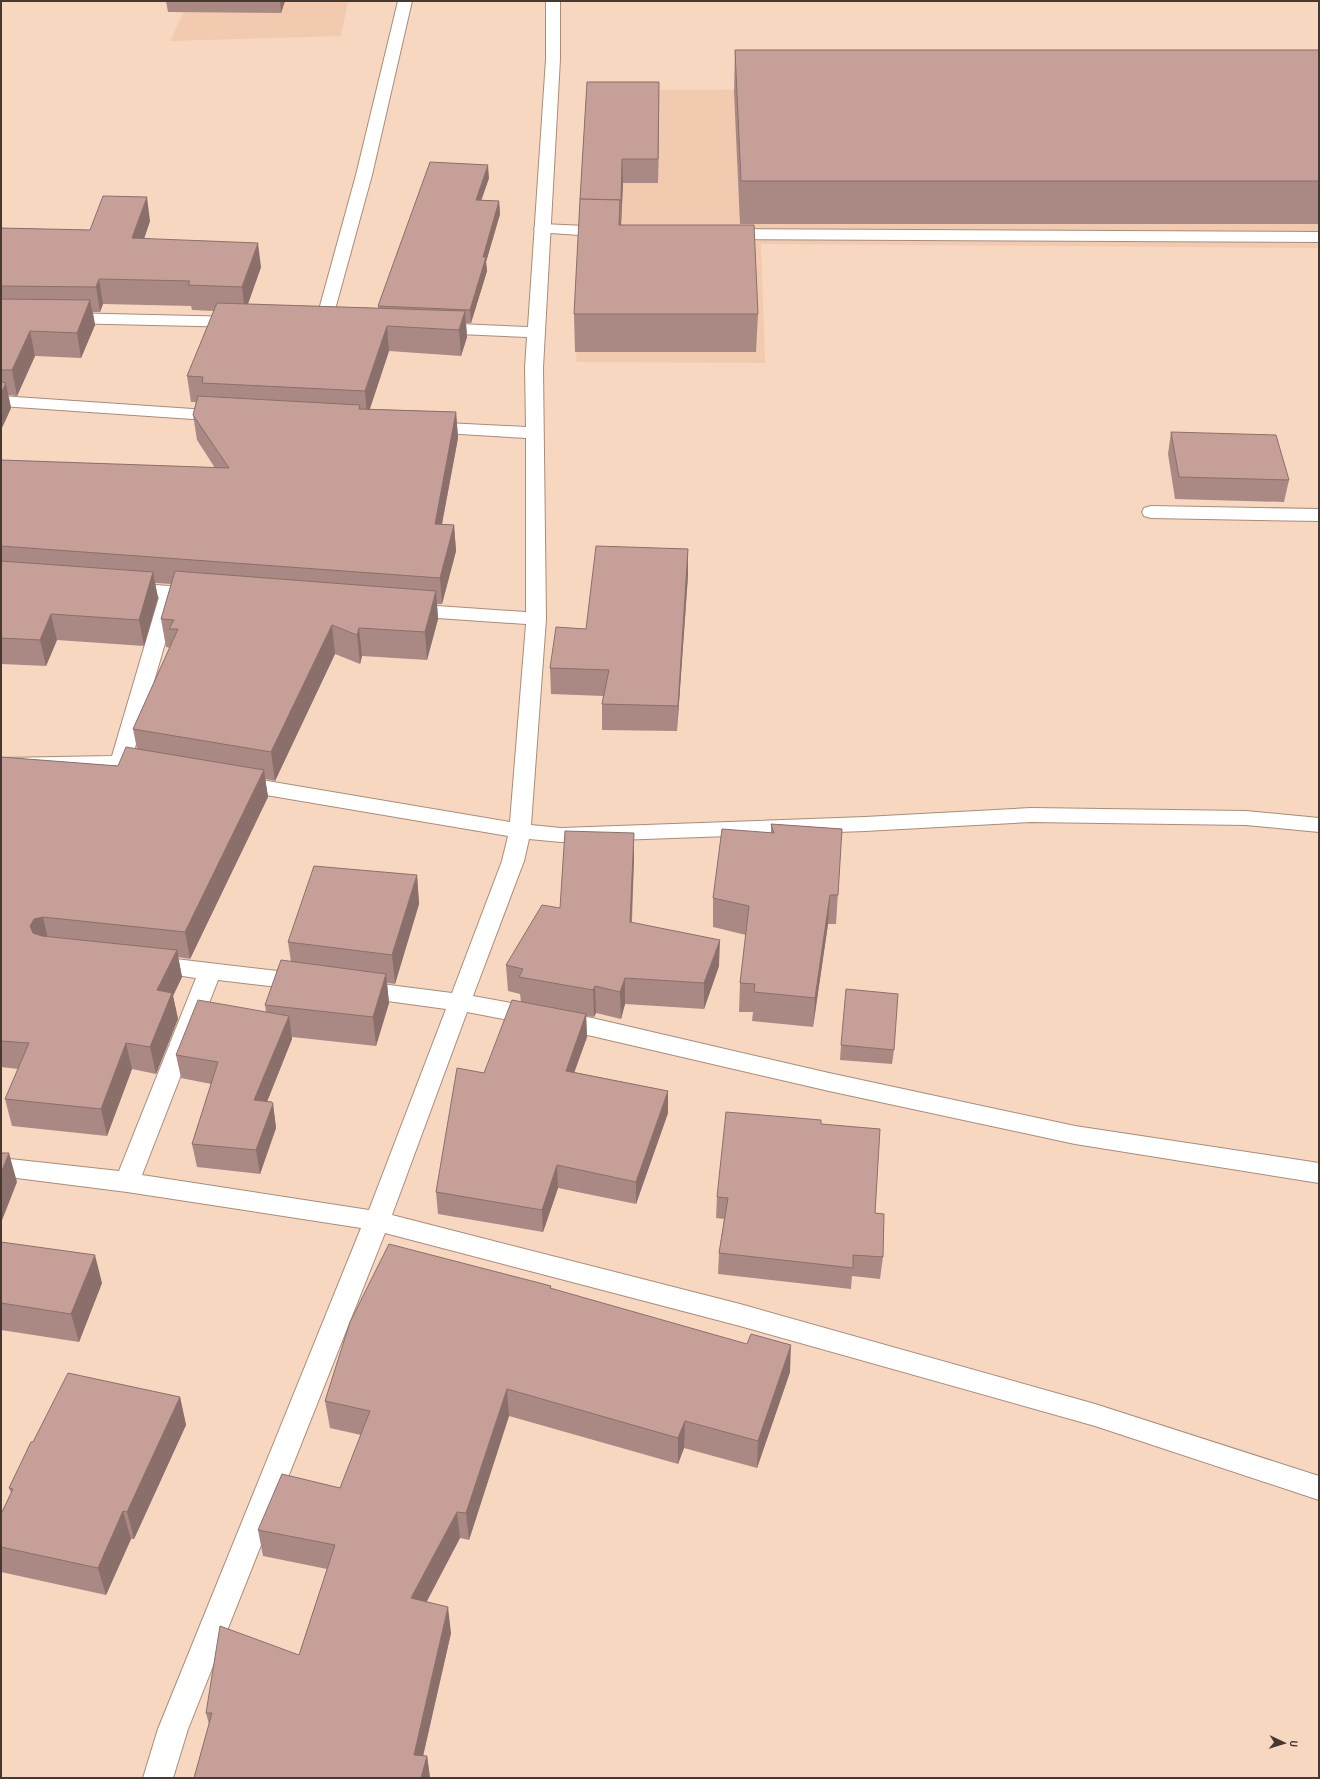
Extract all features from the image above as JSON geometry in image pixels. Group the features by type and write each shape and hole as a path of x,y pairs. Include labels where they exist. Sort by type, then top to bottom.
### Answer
{"street":[{"path":"323,324 349,234 405,1"},
{"path":"158,1778 173,1729 377,1221 458,1002 513,861 520,831 536,619 535,332 553,59 553,1"},
{"path":"542,228 620,232"},
{"path":"712,234 1319,237"},
{"path":"48,318 252,322"},
{"path":"417,328 535,332"},
{"path":"1,401 235,417"},
{"path":"409,426 535,433"},
{"path":"1151,512 1319,515"},
{"path":"109,587 218,596"},
{"path":"120,763 171,592"},
{"path":"393,609 536,619"},
{"path":"1,765 120,763 167,771"},
{"path":"214,779 520,831 569,834 865,824 1031,815 1239,817 1319,825"},
{"path":"133,962 458,1002 592,1027 821,1080 1076,1135 1319,1173"},
{"path":"127,1182 210,971"},
{"path":"1,1167 127,1182 377,1221 740,1315 1095,1415 1319,1488"}],"shaded area":[{"path":"189,1 348,1 341,36 170,41"},
{"path":"1319,89 1319,248 761,244 765,363 576,362 593,90"}],"building":[{"path":"735,50 1319,50 1319,181 741,181"},
{"path":"587,82 659,82 658,159 622,159 621,200 580,199"},
{"path":"430,162 488,165 476,200 499,201 483,257 486,257 470,310 378,306"},
{"path":"103,196 147,197 132,238 258,243 242,287 188,285 190,281 99,279 96,287 1,286 1,228 90,230"},
{"path":"580,199 620,200 619,225 754,225 758,314 574,314"},
{"path":"1,299 90,300 77,333 30,331 12,370 1,370"},
{"path":"217,303 465,311 459,330 387,326 365,391 202,383 203,377 187,376"},
{"path":"1,382 6,383 1,393"},
{"path":"198,396 360,405 359,409 456,412 435,524 454,525 440,578 1,546 1,460 229,468 193,415"},
{"path":"1171,432 1276,435 1289,480 1179,477"},
{"path":"596,546 688,549 678,706 602,704 609,670 550,668 556,627 586,629"},
{"path":"1,561 153,572 139,620 51,614 40,640 1,638"},
{"path":"175,571 436,591 425,632 359,628 357,635 332,625 271,752 133,729 178,629 169,629 174,620 161,619"},
{"path":"126,747 264,770 185,932 43,917 34,919 30,926 33,933 42,936 177,950 157,990 172,993 150,1047 126,1043 101,1109 5,1099 29,1043 1,1041 1,757 118,766"},
{"path":"771,824 842,829 838,895 830,895 815,998 754,992 755,984 740,983 749,906 713,898 722,829 774,833"},
{"path":"565,831 634,833 630,922 720,940 704,983 625,978 620,992 595,986 593,990 519,977 523,969 506,965 542,905 560,908"},
{"path":"314,866 417,875 392,955 288,942"},
{"path":"281,960 386,974 373,1017 265,1005"},
{"path":"846,989 898,994 894,1050 841,1045"},
{"path":"198,1000 289,1016 254,1100 272,1102 273,1104 256,1150 192,1144 218,1062 176,1055"},
{"path":"512,1000 586,1014 566,1071 668,1091 636,1182 557,1165 542,1210 436,1192 457,1068 484,1073"},
{"path":"726,1112 821,1120 821,1124 880,1129 875,1213 884,1214 883,1257 853,1255 853,1268 719,1253 728,1198 717,1197"},
{"path":"1,1153 9,1153 1,1173"},
{"path":"1,1242 95,1255 71,1314 1,1303"},
{"path":"389,1244 551,1286 550,1288 747,1344 751,1334 791,1345 758,1441 685,1421 678,1438 507,1389 466,1513 457,1512 411,1598 448,1607 414,1755 427,1756 421,1778 194,1778 212,1713 206,1713 220,1626 299,1655 335,1545 258,1530 282,1474 340,1488 370,1411 325,1401 350,1322"},
{"path":"68,1373 180,1397 127,1512 123,1511 98,1568 1,1547 1,1514 13,1489 9,1488 31,1442 33,1442"}]}
